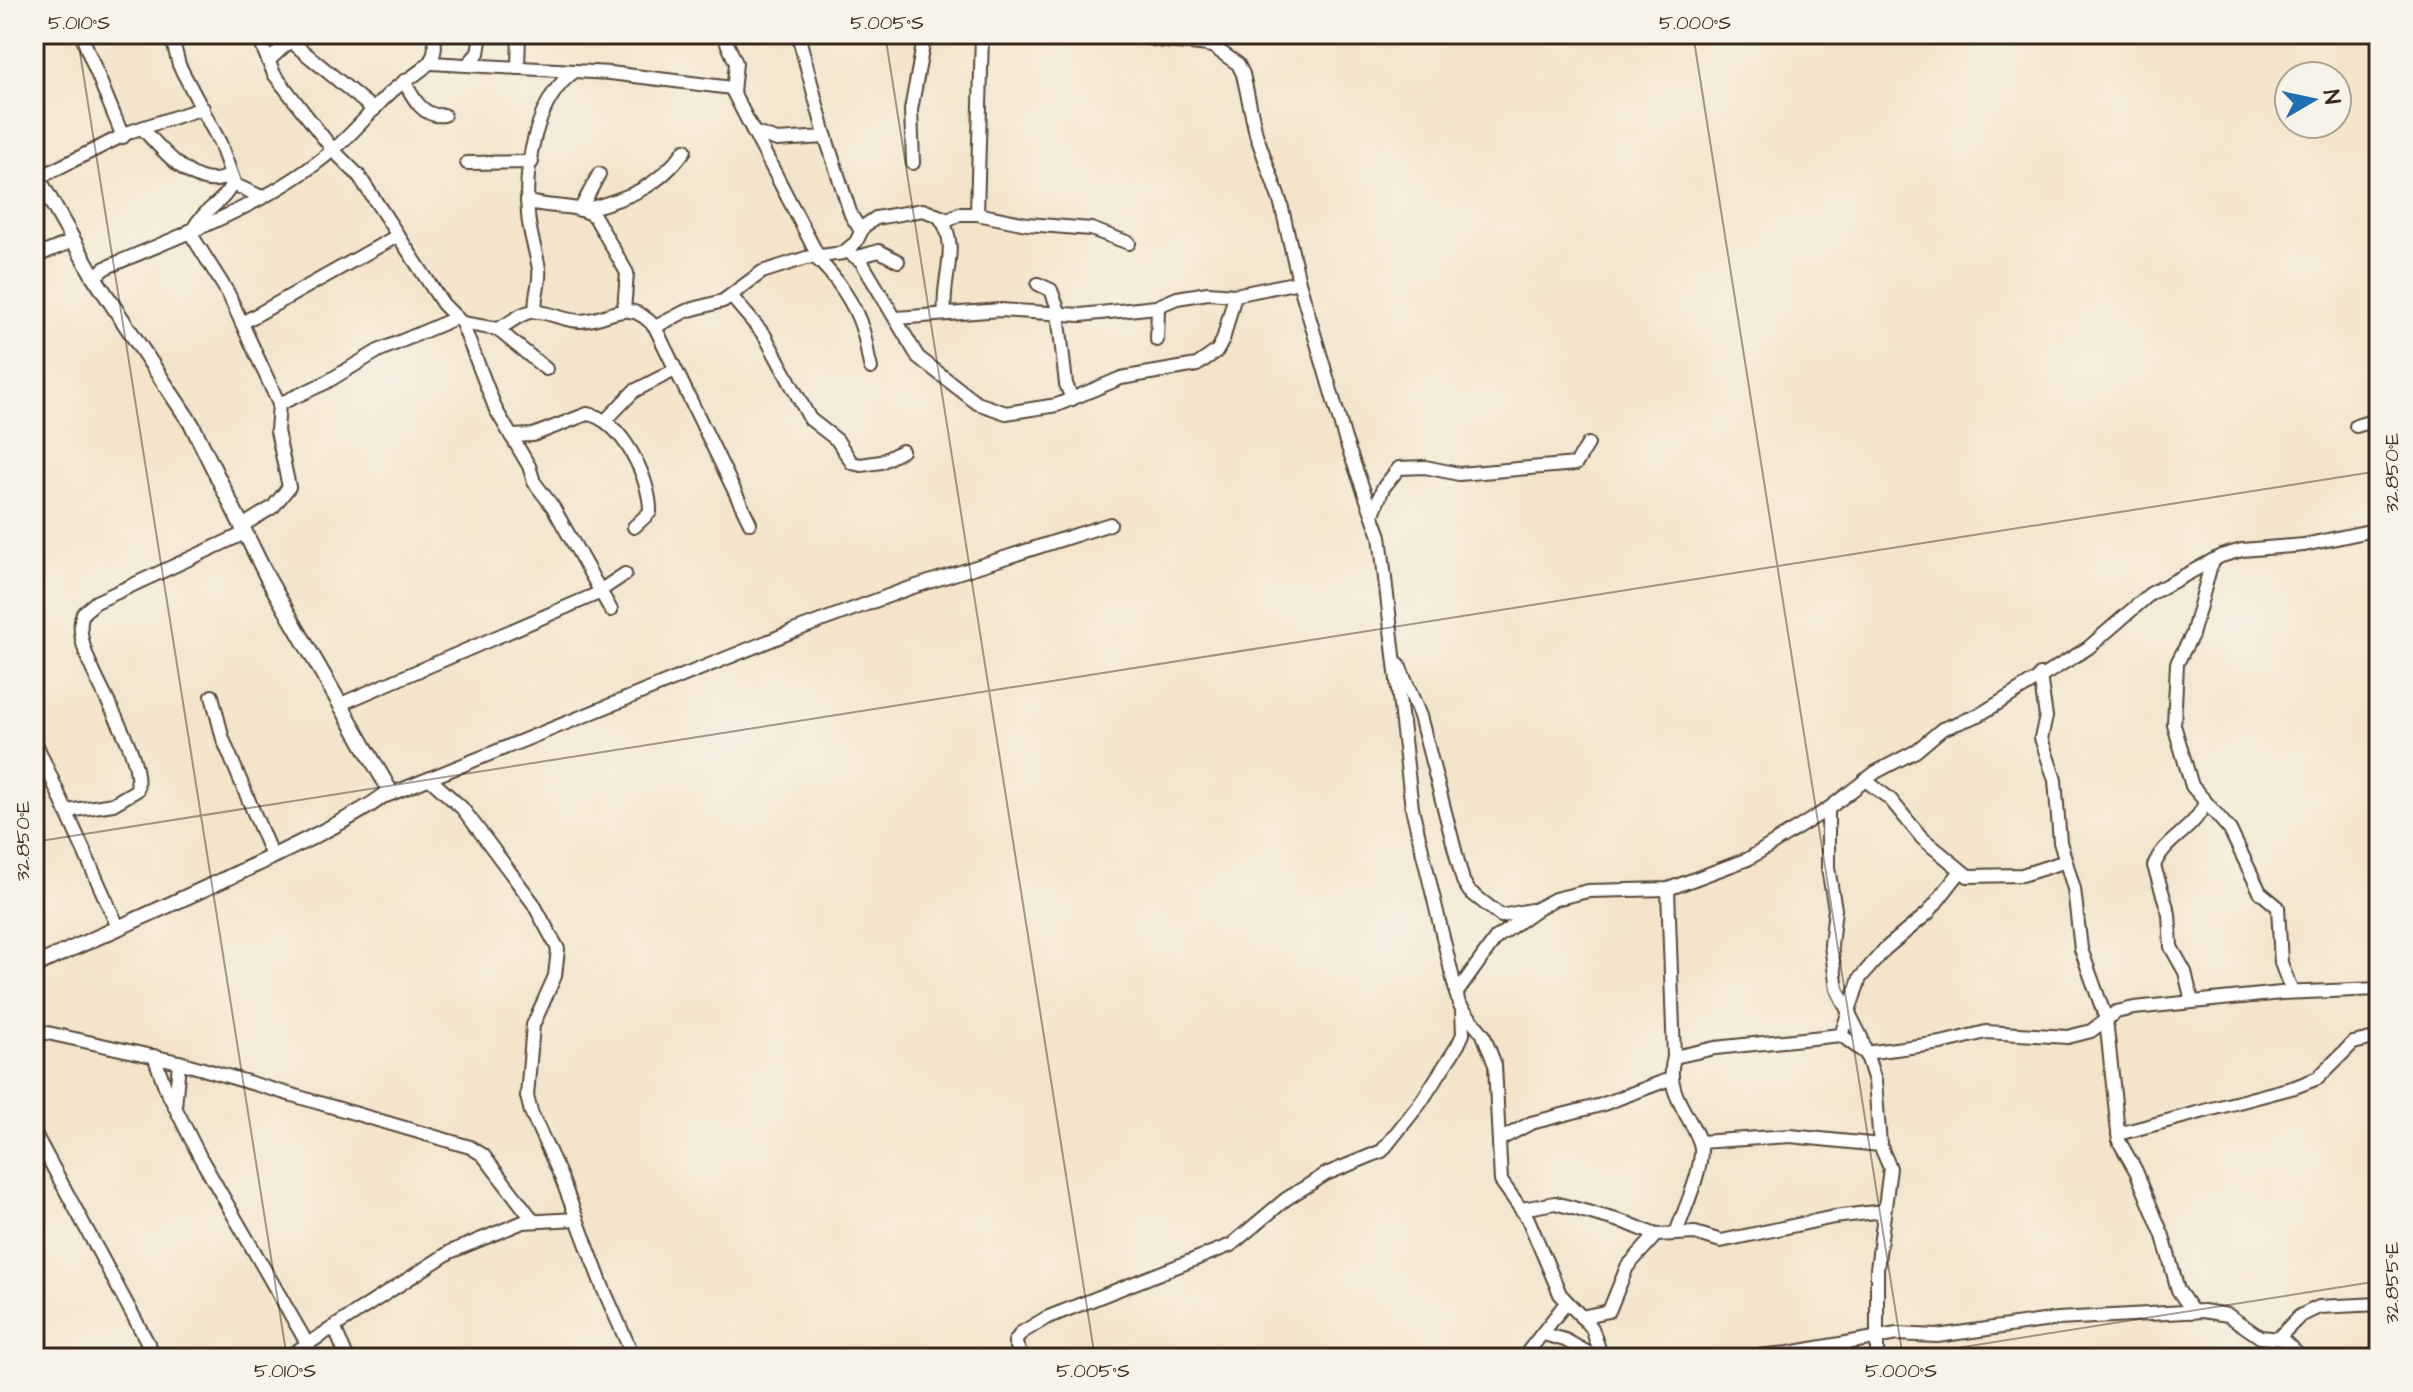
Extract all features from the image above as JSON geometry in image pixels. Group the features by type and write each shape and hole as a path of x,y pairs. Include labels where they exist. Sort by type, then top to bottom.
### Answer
{"street":[{"path":"81,34 123,137"},
{"path":"257,34 274,74 333,150 359,176 397,236 459,320 496,410 611,610"},
{"path":"94,277 105,268 262,197 333,150 404,81 431,63 436,49 433,34"},
{"path":"467,65 478,53 481,34"},
{"path":"518,68 519,34"},
{"path":"723,34 736,63 732,88 816,256 853,307 863,328 871,368"},
{"path":"798,34 826,137 851,215 861,231"},
{"path":"913,163 911,110 925,34"},
{"path":"977,214 982,34"},
{"path":"1137,34 1150,40 1212,46"},
{"path":"1022,1358 1015,1342 1021,1333 1046,1318 1231,1245 1286,1199 1326,1174 1382,1151 1421,1102 1463,1034 1462,1010 1412,808 1383,554 1373,514 1345,439 1299,282 1281,204 1256,134 1243,74 1238,64 1212,46 1205,34"},
{"path":"268,61 296,36 374,110"},
{"path":"176,37 179,65 203,108 231,178 243,192 262,197"},
{"path":"431,63 575,71 732,88"},
{"path":"536,312 539,269 527,201 532,162 548,102 564,79 575,71"},
{"path":"404,81 425,111 435,116 444,115"},
{"path":"203,108 142,128 36,175 94,277 192,425 268,579 389,784 386,796"},
{"path":"142,128 173,161 197,176 222,180 231,178"},
{"path":"753,132 777,140 826,137"},
{"path":"527,201 546,207 582,210 623,200 669,173 685,150"},
{"path":"467,163 532,162"},
{"path":"582,210 599,174"},
{"path":"192,230 201,217 222,202 231,178"},
{"path":"582,210 595,217 627,273 624,310"},
{"path":"852,254 861,231 872,220 923,210 949,220 959,214 977,214 1027,224 1091,229 1129,243"},
{"path":"940,218 953,247 945,274 945,312"},
{"path":"68,811 122,801 137,790 138,781 134,755 92,665 81,625 83,613 96,602 244,530 273,507 289,487 277,431 279,404 221,280 192,230"},
{"path":"242,323 397,236"},
{"path":"34,257 73,241"},
{"path":"655,327 686,311 716,304 762,272 816,256 879,251 898,261"},
{"path":"852,254 897,318 921,360 984,406 1015,413 1072,399 1121,378 1197,365 1217,351 1223,340 1235,295"},
{"path":"897,318 921,319 945,312 1010,310 1059,314 1158,307 1177,298 1208,293 1235,295 1299,282"},
{"path":"1038,284 1051,290 1059,314 1066,384 1072,399"},
{"path":"731,296 765,336 810,419 831,433 852,463 881,462 902,451"},
{"path":"1157,340 1158,307"},
{"path":"497,329 523,314 536,312 581,321 624,310 637,313 655,327 750,523"},
{"path":"279,404 325,383 378,351 459,320 497,329 546,369"},
{"path":"606,420 634,391 675,370"},
{"path":"511,436 533,435 587,414 606,420 627,445 648,491 650,512 634,527"},
{"path":"2356,426 2379,419"},
{"path":"1373,514 1383,488 1399,468 1425,467 1459,474 1562,467 1576,464 1588,444"},
{"path":"34,966 272,856 386,796 804,627 1110,524"},
{"path":"1456,994 1496,938 1538,908 1555,899 1588,891 1668,889 1748,859 1828,809 1865,780 1916,751 1942,729 1979,715 2088,648 2150,594 2212,561 2242,550 2304,545 2379,529"},
{"path":"2212,561 2192,635 2177,663 2173,717 2191,783 2230,830 2260,892 2278,907 2281,963 2292,992"},
{"path":"343,703 598,592 625,574"},
{"path":"1392,648 1420,716 1459,867 1469,891 1501,916 1538,908"},
{"path":"2040,675 2046,717 2041,738 2055,780 2063,862 2074,889 2081,949 2106,1019 2121,1149 2136,1171 2163,1236 2178,1290 2193,1312"},
{"path":"212,696 223,739 272,856"},
{"path":"34,739 118,927"},
{"path":"431,780 462,808 478,829 533,903 558,949 555,976 533,1025 526,1080 531,1112 547,1142 634,1358"},
{"path":"1865,780 1890,799 1914,830 1956,864 1960,872 1977,877 2004,877 2063,862"},
{"path":"2192,1001 2185,972 2171,947 2169,914 2154,866 2161,850 2197,820 2205,802"},
{"path":"1828,809 1828,868 1835,909 1831,945 1839,997 1861,1037 1877,1091 1880,1145 1890,1168 1879,1235 1877,1358"},
{"path":"1841,1035 1860,978 1928,913 1960,872"},
{"path":"1668,889 1674,1057 1670,1079 1700,1142 1696,1175 1676,1233"},
{"path":"1674,1057 1715,1048 1841,1035 1865,1053 1941,1043 1986,1032 2068,1037 2091,1031 2106,1019 2134,1008 2292,992 2379,989"},
{"path":"1462,1010 1480,1029 1495,1065 1501,1181 1522,1209 1566,1303 1594,1332 1600,1358"},
{"path":"34,1030 179,1062 470,1147 483,1155 533,1220"},
{"path":"2118,1134 2295,1087 2318,1078 2353,1043 2379,1037"},
{"path":"154,1056 175,1107 273,1291 308,1345"},
{"path":"175,1107 179,1062"},
{"path":"1499,1140 1531,1123 1601,1105 1670,1079"},
{"path":"34,1132 156,1358"},
{"path":"1700,1142 1790,1136 1880,1145"},
{"path":"1522,1209 1548,1203 1566,1204 1656,1235 1676,1233 1732,1240 1767,1230 1883,1211"},
{"path":"1866,1213 1879,1235"},
{"path":"286,1358 450,1252 533,1220 577,1219"},
{"path":"1581,1317 1609,1311 1627,1267 1656,1235"},
{"path":"1523,1358 1566,1303"},
{"path":"2278,1338 2300,1316 2319,1307 2379,1304"},
{"path":"1738,1358 1789,1353 1879,1336 1937,1336 2058,1319 2193,1312 2223,1313 2257,1335 2278,1338 2302,1358"},
{"path":"335,1329 347,1358"},
{"path":"1544,1334 1565,1340 1600,1358"}]}
